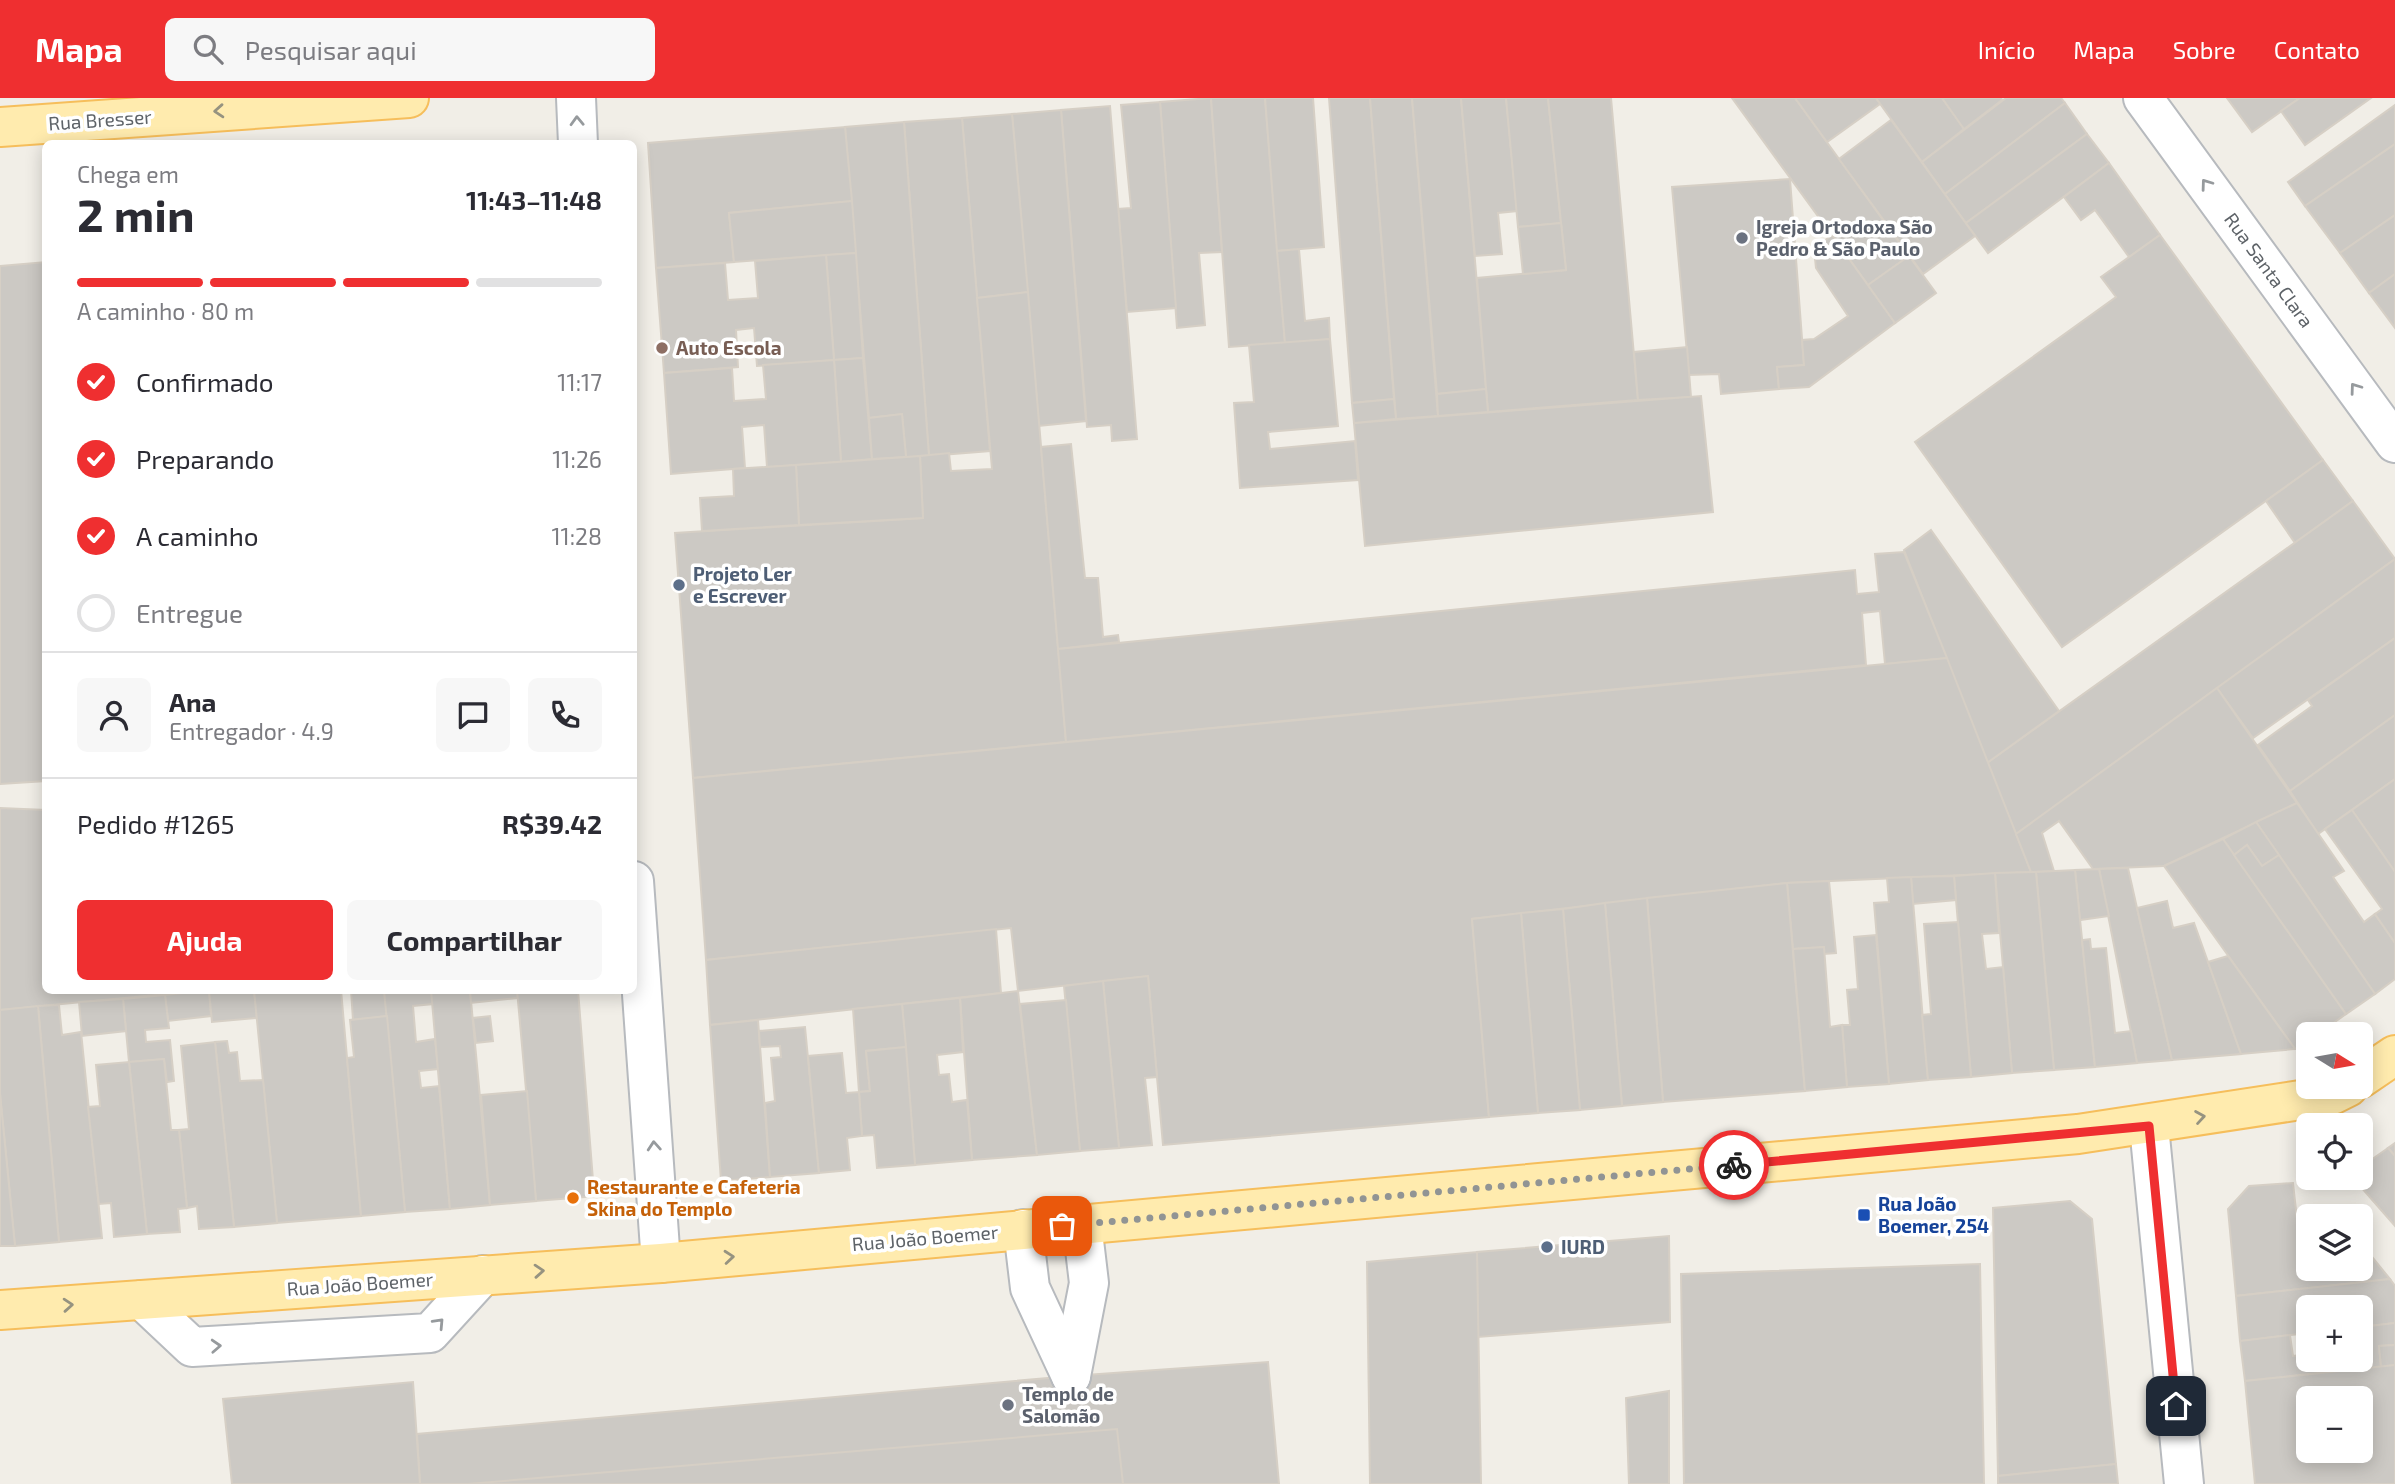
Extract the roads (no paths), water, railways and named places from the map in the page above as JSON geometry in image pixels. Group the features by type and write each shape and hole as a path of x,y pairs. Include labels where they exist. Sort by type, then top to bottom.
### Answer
{"main road":[{"name":"Rua Bresser","path":"0,127 409,98"},
{"path":"2373,1070 2395,1055"},
{"name":"Rua João Boemer","path":"0,1310 661,1263 2149,1126 2308,1099"}],"street":[{"path":"576,98 578,140"},
{"name":"Rua Santa Clara","path":"2143,98 2395,443"},
{"path":"637,923 661,1263"},
{"path":"2149,1126 2184,1484"},
{"path":"1023,1229 1030,1288 1071,1376 1088,1283 1082,1224"},
{"path":"142,1300 192,1347 430,1333 483,1275"}],"place":[{"name":"Igreja Ortodoxa São Pedro & São Paulo","path":"1742,238"},
{"name":"Auto Escola","path":"662,348"},
{"name":"Projeto Ler e Escrever","path":"679,585"},
{"name":"Restaurante e Cafeteria Skina do Templo","path":"573,1198"},
{"name":"Rua João Boemer, 254","path":"1864,1215"},
{"name":"IURD","path":"1547,1247"},
{"name":"Templo de Salomão","path":"1008,1405"}]}
